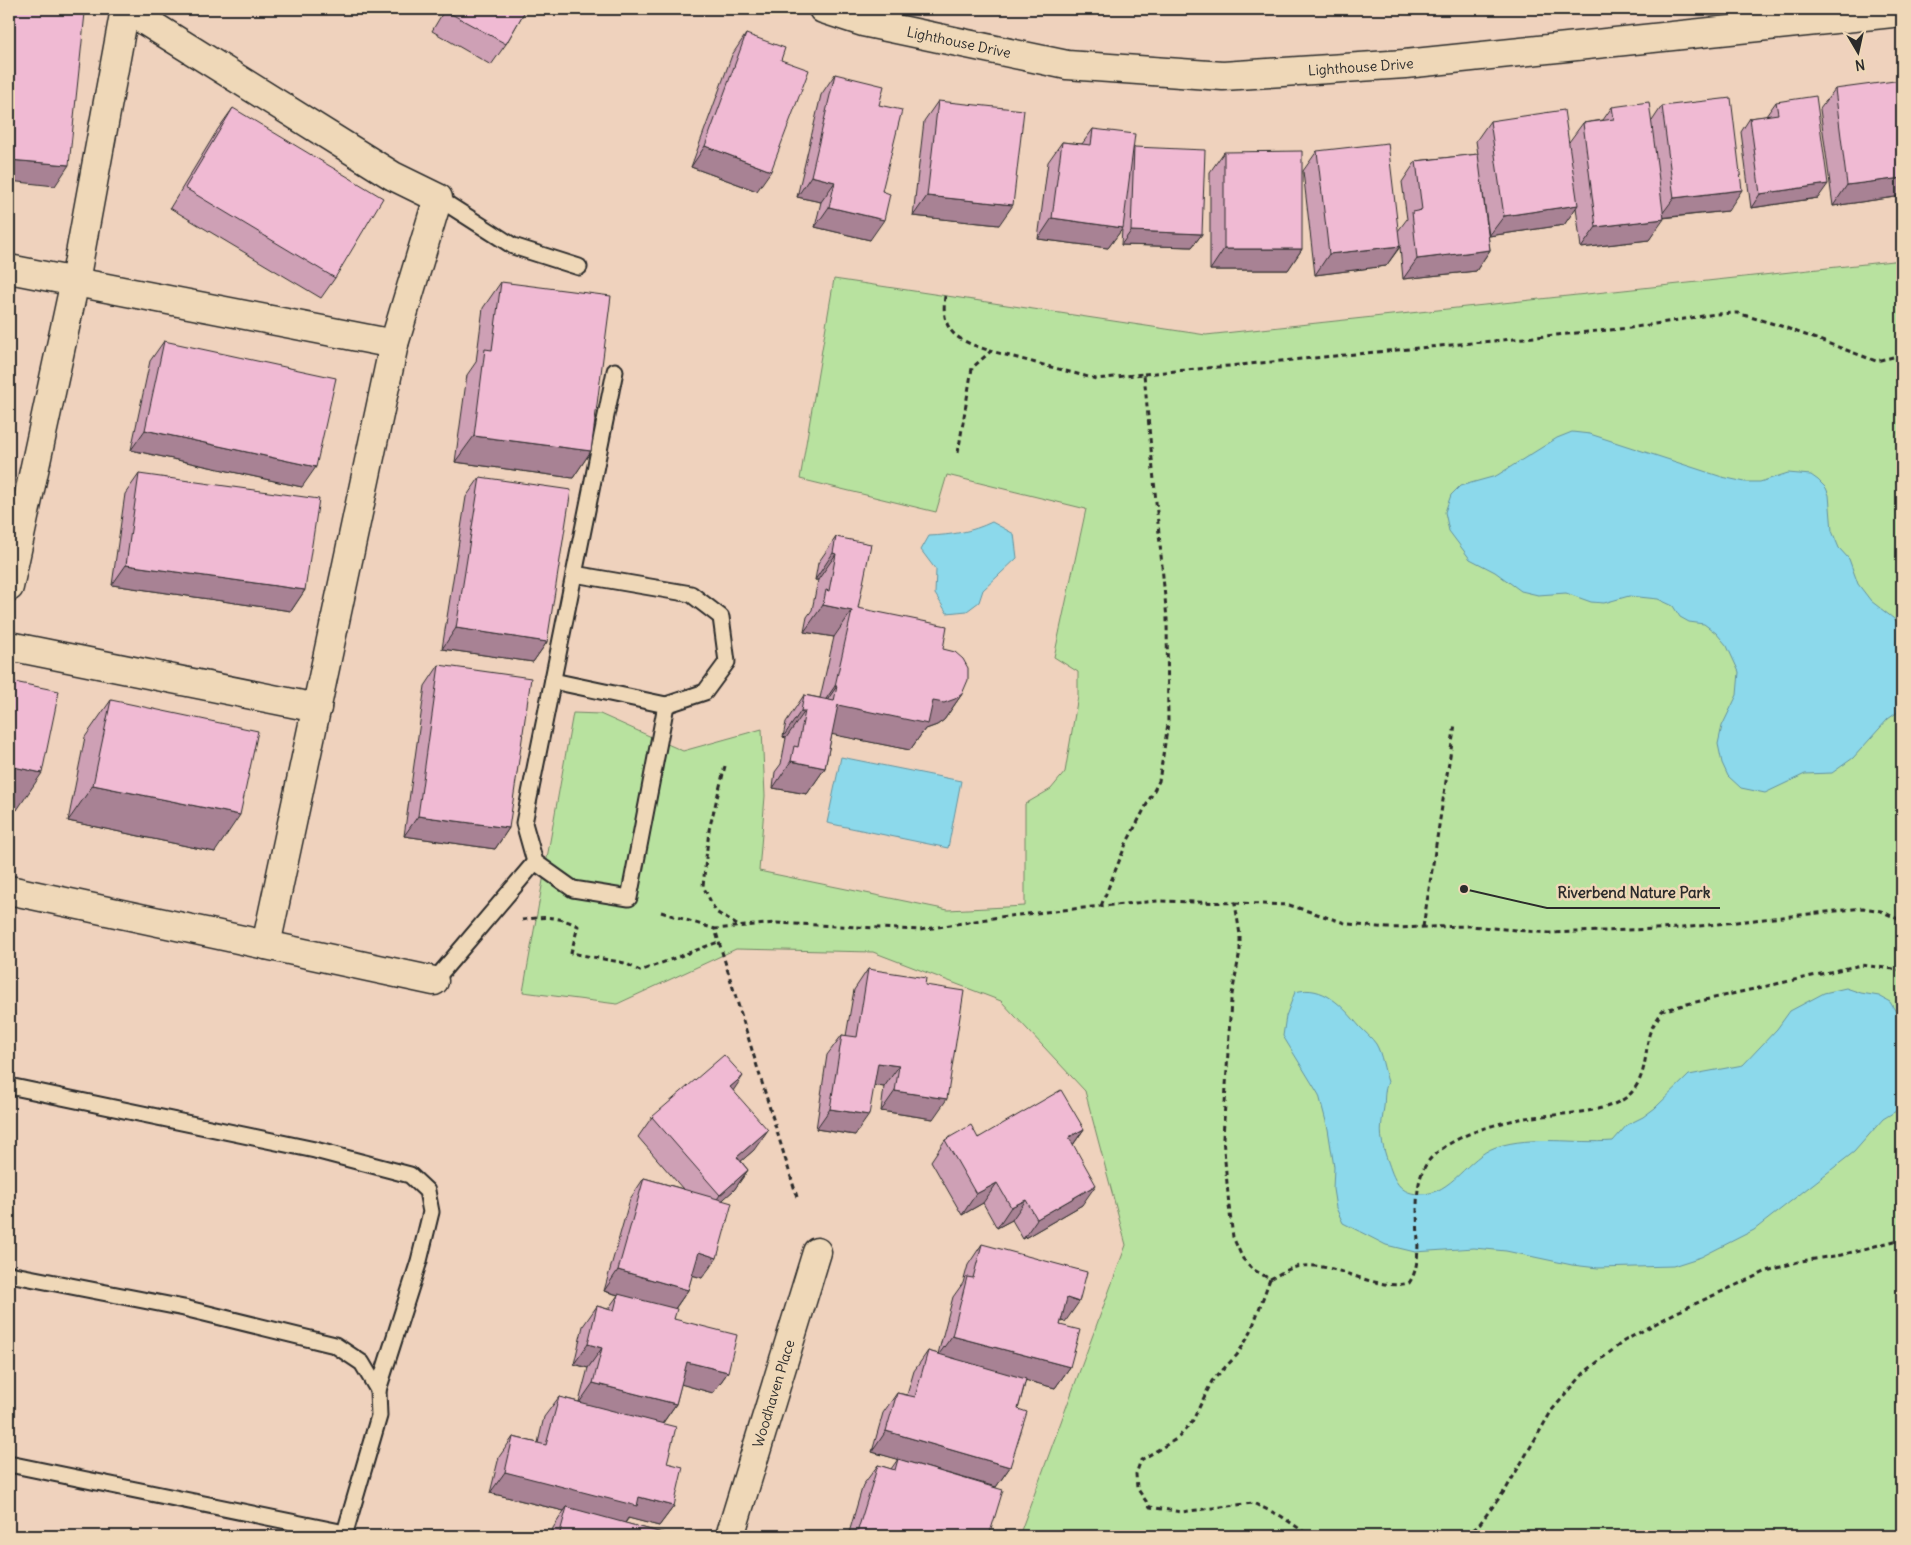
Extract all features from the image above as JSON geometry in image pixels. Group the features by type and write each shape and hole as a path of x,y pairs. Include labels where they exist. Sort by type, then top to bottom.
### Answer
{"street":[{"path":"9,587 74,281 125,9 394,176 438,198 394,344 266,944"},
{"name":"Lighthouse Drive","path":"823,9 863,22 1067,65 1223,76 1405,64 1902,12"},
{"path":"9,268 394,344"},
{"path":"9,646 317,708"},
{"path":"9,890 434,981"},
{"name":"Woodhaven Place","path":"730,1536 817,1252"}],"lane":[{"path":"438,198 513,246 579,267"},
{"path":"615,371 524,823 535,862 573,889 629,898 666,705"},
{"path":"552,681 666,705 706,692 727,662 721,617 691,594 574,574"},
{"path":"434,981 535,862"},
{"path":"9,1086 315,1150 410,1174 427,1191 432,1212 420,1261 378,1390 379,1416 345,1534 9,1464"},
{"path":"9,1274 184,1308 336,1345 362,1363 378,1390"}],"path":[{"path":"945,296 942,313 948,328 965,344 1096,379 1630,328 1716,314 1737,313 1773,323 1876,361 1902,356"},
{"path":"958,453 972,368 991,351"},
{"path":"1101,906 1126,844 1159,781 1168,724 1167,619 1144,374"},
{"path":"1423,927 1455,724"},
{"path":"725,766 708,830 703,886 716,912 737,925"},
{"path":"661,912 714,929 737,925 775,923 920,930 999,917 1158,901 1288,905 1348,924 1388,928 1470,926 1549,933 1682,928 1863,908 1881,912 1902,921"},
{"path":"1235,903 1240,934 1240,951 1231,1000 1223,1138 1229,1206 1233,1237 1243,1259 1254,1270 1270,1279"},
{"path":"492,913 512,932 521,920 544,916 564,919 578,926 571,953 625,963 640,971 718,942"},
{"path":"714,929 798,1197"},
{"path":"1310,1536 1281,1516 1253,1503 1181,1512 1150,1506 1137,1488 1136,1474 1141,1460 1178,1438 1192,1422 1212,1381 1237,1355 1250,1334 1270,1279 1289,1269 1302,1266 1321,1267 1378,1283 1402,1285 1409,1283 1416,1265 1419,1177 1434,1156 1464,1136 1490,1126 1521,1118 1616,1104 1631,1094 1640,1082 1650,1033 1662,1011 1861,965 1902,970"},
{"path":"1466,1536 1478,1526 1506,1489 1552,1410 1584,1372 1624,1341 1675,1313 1768,1271 1801,1261 1841,1255 1902,1239"}],"green space":[{"path":"1902,260 1902,1536 1019,1536 1126,1245 1085,1091 1001,1001 873,952 736,949 617,1004 523,992 573,713 600,714 683,751 762,729 765,796 759,871 948,910 1025,906 1025,804 1051,789 1065,772 1078,696 1078,672 1054,657 1086,509 947,475 936,512 800,479 834,279 1206,335"}],"water":[{"path":"1572,432 1590,434 1722,477 1745,482 1760,482 1788,473 1811,475 1818,480 1826,488 1829,495 1832,531 1839,548 1849,559 1858,584 1871,601 1902,625 1902,709 1888,719 1853,758 1832,773 1805,774 1765,793 1741,788 1728,776 1722,763 1718,744 1722,726 1737,695 1739,672 1727,646 1716,633 1704,624 1689,622 1680,617 1673,606 1658,599 1629,596 1604,603 1591,602 1566,593 1538,595 1521,591 1495,572 1470,559 1449,531 1445,512 1451,495 1460,486 1496,476 1557,438"},
{"path":"992,522 1014,534 1017,558 983,590 979,602 967,611 947,613 935,594 936,570 921,550 929,536 961,532"},
{"path":"841,757 961,781 948,848 827,823"},
{"path":"1846,988 1879,996 1890,1002 1902,1022 1901,1108 1883,1119 1854,1152 1754,1230 1701,1257 1673,1266 1598,1268 1572,1265 1506,1251 1474,1248 1415,1252 1386,1245 1343,1223 1336,1208 1333,1189 1334,1167 1328,1129 1319,1095 1283,1036 1286,1016 1295,992 1305,990 1324,994 1332,999 1373,1040 1380,1052 1388,1082 1385,1091 1381,1131 1386,1156 1394,1176 1401,1187 1406,1191 1420,1194 1431,1193 1441,1188 1486,1152 1510,1143 1525,1141 1613,1141 1627,1125 1655,1108 1689,1075 1743,1065 1777,1029 1790,1011 1824,993"}],"building":[{"path":"9,9 41,9 85,13 69,165 9,160"},
{"path":"448,9 526,9 506,44 446,11"},
{"path":"746,34 785,48 781,60 809,70 771,171 705,146"},
{"path":"835,74 884,86 879,105 902,110 882,191 890,194 884,220 829,207 835,182 811,176"},
{"path":"1902,80 1902,178 1847,185 1835,89"},
{"path":"1816,96 1828,184 1760,194 1750,118 1778,114 1776,102"},
{"path":"1731,98 1742,190 1674,198 1662,106"},
{"path":"938,101 1024,110 1013,205 927,196"},
{"path":"1649,102 1664,219 1596,227 1583,123 1614,119 1612,107"},
{"path":"233,108 383,198 335,278 185,188"},
{"path":"1564,110 1578,205 1504,216 1490,121"},
{"path":"1093,129 1135,134 1123,228 1052,218 1062,142 1091,145"},
{"path":"1388,143 1400,246 1329,254 1317,151"},
{"path":"1134,147 1205,150 1202,234 1131,231"},
{"path":"1302,151 1302,249 1224,249 1224,152"},
{"path":"1478,154 1490,250 1417,259 1412,212 1422,210 1416,161"},
{"path":"501,282 611,296 591,451 474,436 485,349 492,350"},
{"path":"164,341 336,378 316,467 145,430"},
{"path":"139,474 319,499 305,590 126,565"},
{"path":"480,477 571,490 547,642 456,628"},
{"path":"836,537 871,544 858,608 947,626 943,649 955,652 963,659 968,668 968,680 962,694 955,699 944,703 933,701 928,724 838,705 825,768 791,761 794,746 798,747 805,711 801,711 804,695 834,701 837,686 835,686 852,611 823,605 826,590 829,591 836,554 833,553"},
{"path":"439,665 531,678 509,828 418,816"},
{"path":"9,681 59,691 42,773 9,766"},
{"path":"111,700 258,731 240,815 93,785"},
{"path":"868,969 926,978 925,985 964,991 947,1099 895,1091 899,1066 878,1063 869,1115 830,1109 842,1035 857,1037"},
{"path":"724,1055 743,1076 730,1087 768,1130 737,1157 748,1170 720,1195 652,1117"},
{"path":"1061,1090 1084,1129 1069,1137 1096,1185 1037,1219 1026,1200 1011,1207 997,1183 976,1194 945,1140 971,1125 978,1138"},
{"path":"644,1178 732,1203 717,1258 699,1252 688,1290 618,1270"},
{"path":"982,1244 1087,1272 1079,1302 1067,1298 1060,1325 1080,1330 1070,1367 952,1336 967,1277 973,1278"},
{"path":"618,1294 677,1309 674,1319 737,1335 728,1372 687,1362 676,1404 593,1383 602,1348 588,1344 597,1306 614,1311"},
{"path":"928,1351 1026,1379 1018,1409 1027,1412 1010,1467 886,1431 897,1393 915,1397"},
{"path":"559,1397 676,1427 667,1463 683,1467 674,1506 639,1497 637,1506 505,1472 513,1437 546,1445"},
{"path":"898,1459 1003,1490 989,1536 856,1536 878,1465 895,1470"},
{"path":"567,1507 673,1536 559,1536"}],"place":[{"name":"Riverbend Nature Park","path":"1464,889"}]}
